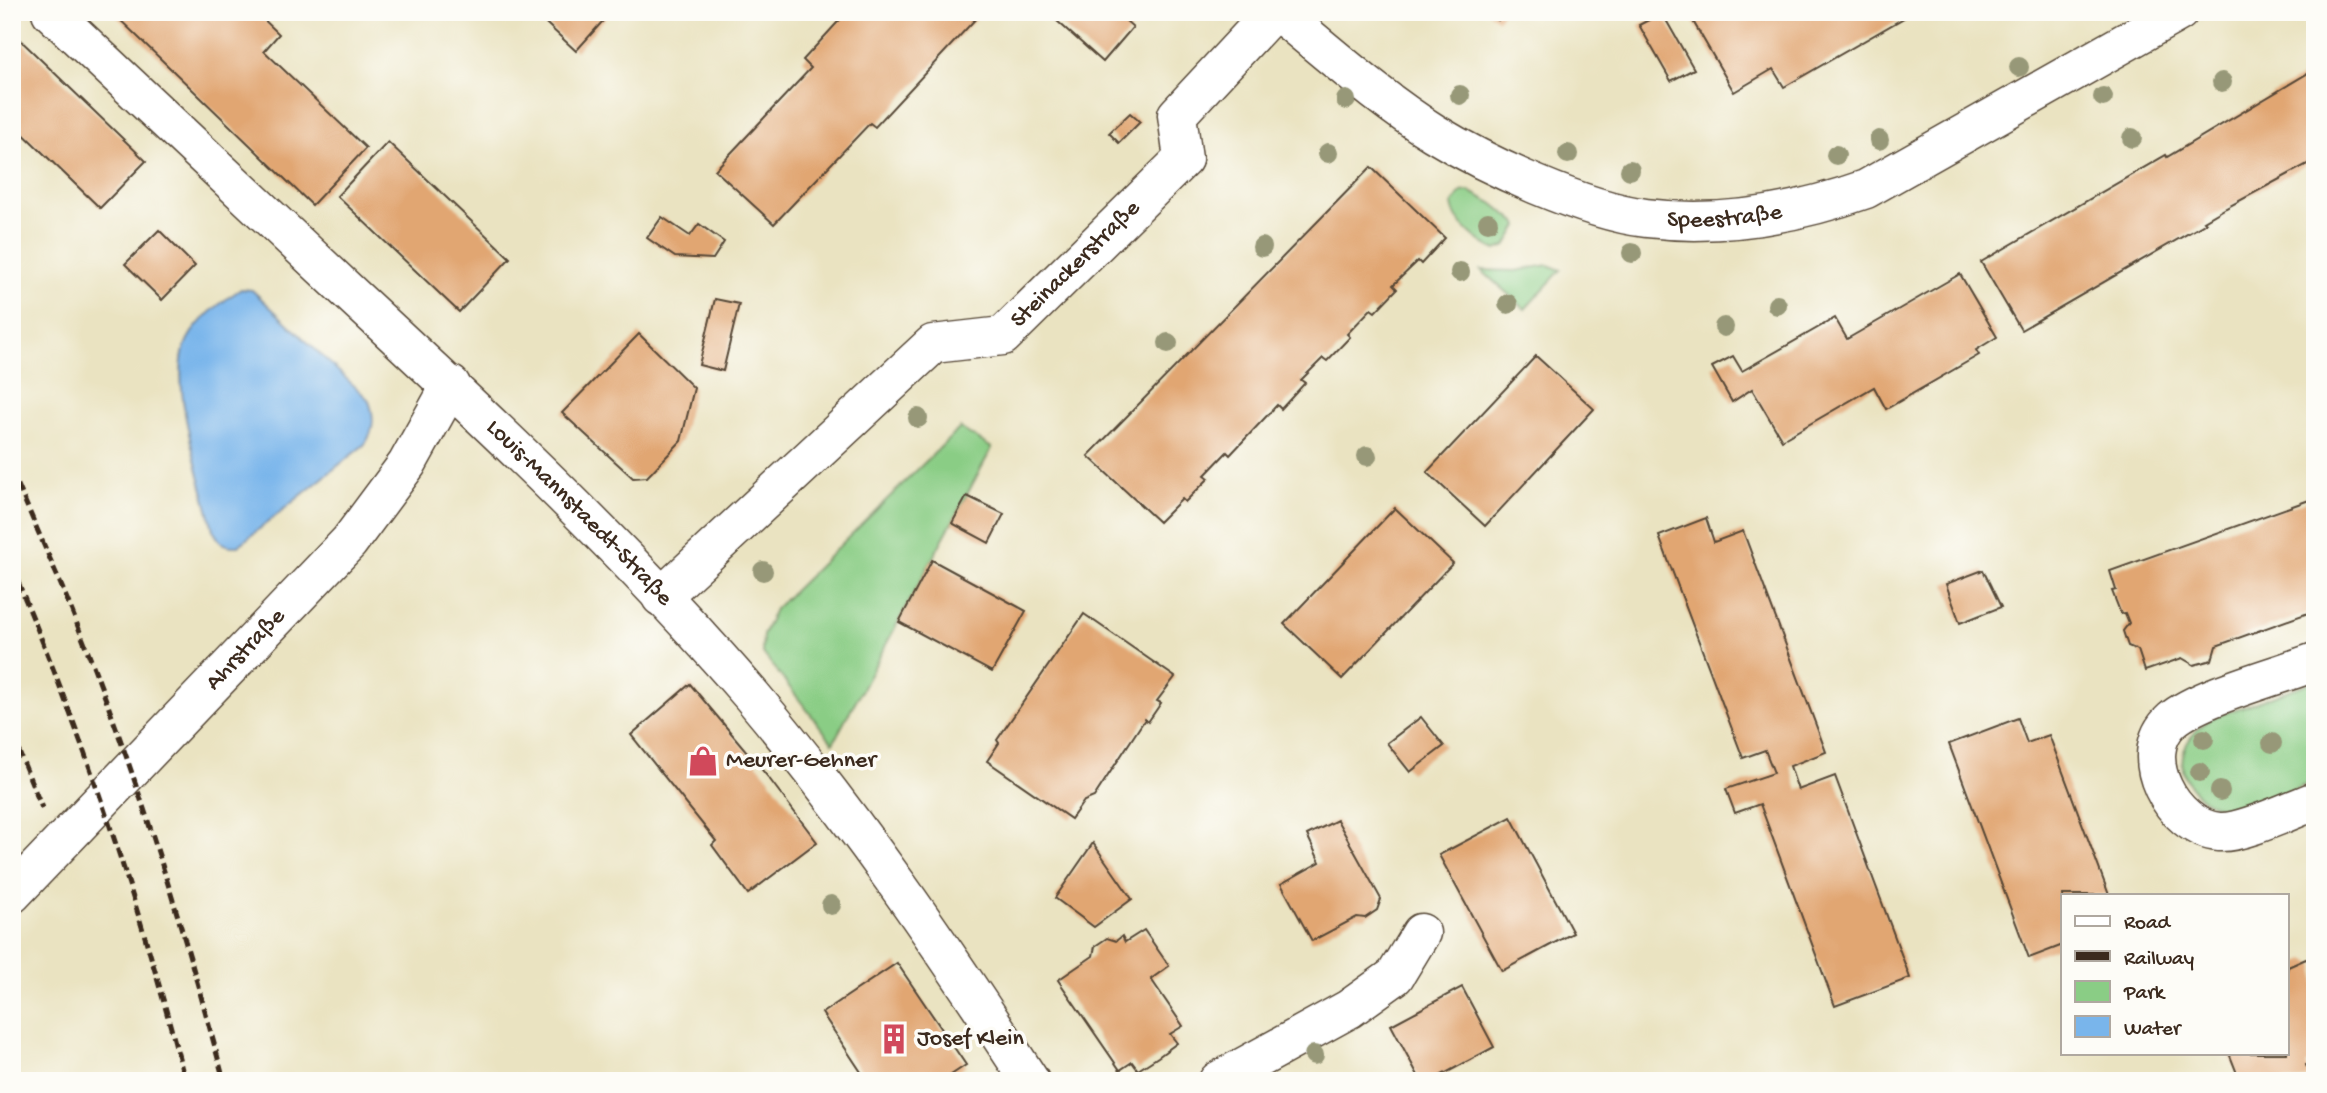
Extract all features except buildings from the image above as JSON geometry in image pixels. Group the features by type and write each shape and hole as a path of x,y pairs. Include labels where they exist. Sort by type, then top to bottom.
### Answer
{"street":[{"name":"Louis-Mannstaedt-Straße","path":"51,12 451,385 661,597 750,694 803,758 939,941 1030,1081"},
{"name":"Speestraße","path":"1275,12 1381,96 1463,149 1532,182 1609,210 1669,219 1763,216 1820,205 1866,189 2179,12"},
{"name":"Steinackerstraße","path":"661,597 933,344 1003,336 1183,159 1177,115 1275,12"},
{"name":"Ahrstraße","path":"12,894 349,542 407,464 451,385"},
{"path":"2315,662 2184,711 2161,732 2156,748 2159,775 2171,804 2192,823 2210,830 2220,833 2252,825 2315,801"},
{"path":"1218,1081 1349,1009 1395,976 1420,933"}],"green space":[{"path":"1469,191 1492,203 1516,222 1518,226 1506,246 1496,250 1490,247 1469,232 1458,219 1452,205 1461,192"},
{"path":"1548,265 1561,270 1525,309 1481,270 1516,271"},
{"path":"960,428 992,448 833,743 762,652 763,635 775,609"},
{"path":"2315,681 2315,781 2272,799 2238,808 2217,806 2193,789 2187,781 2182,761 2191,737 2203,725 2211,718"}],"water":[{"path":"241,289 252,290 368,399 373,422 365,444 238,546 229,546 222,543 213,530 190,437 181,364 185,346 194,329"}],"railway":[{"path":"12,471 76,620 124,750 194,970 224,1081"},
{"path":"12,568 63,694 108,821 149,950 185,1081"},
{"path":"12,735 42,808"},
{"path":"12,823 16,833"}],"place":[{"name":"Meurer-Gehner","path":"703,761"},
{"name":"Josef Klein","path":"894,1039"}]}
